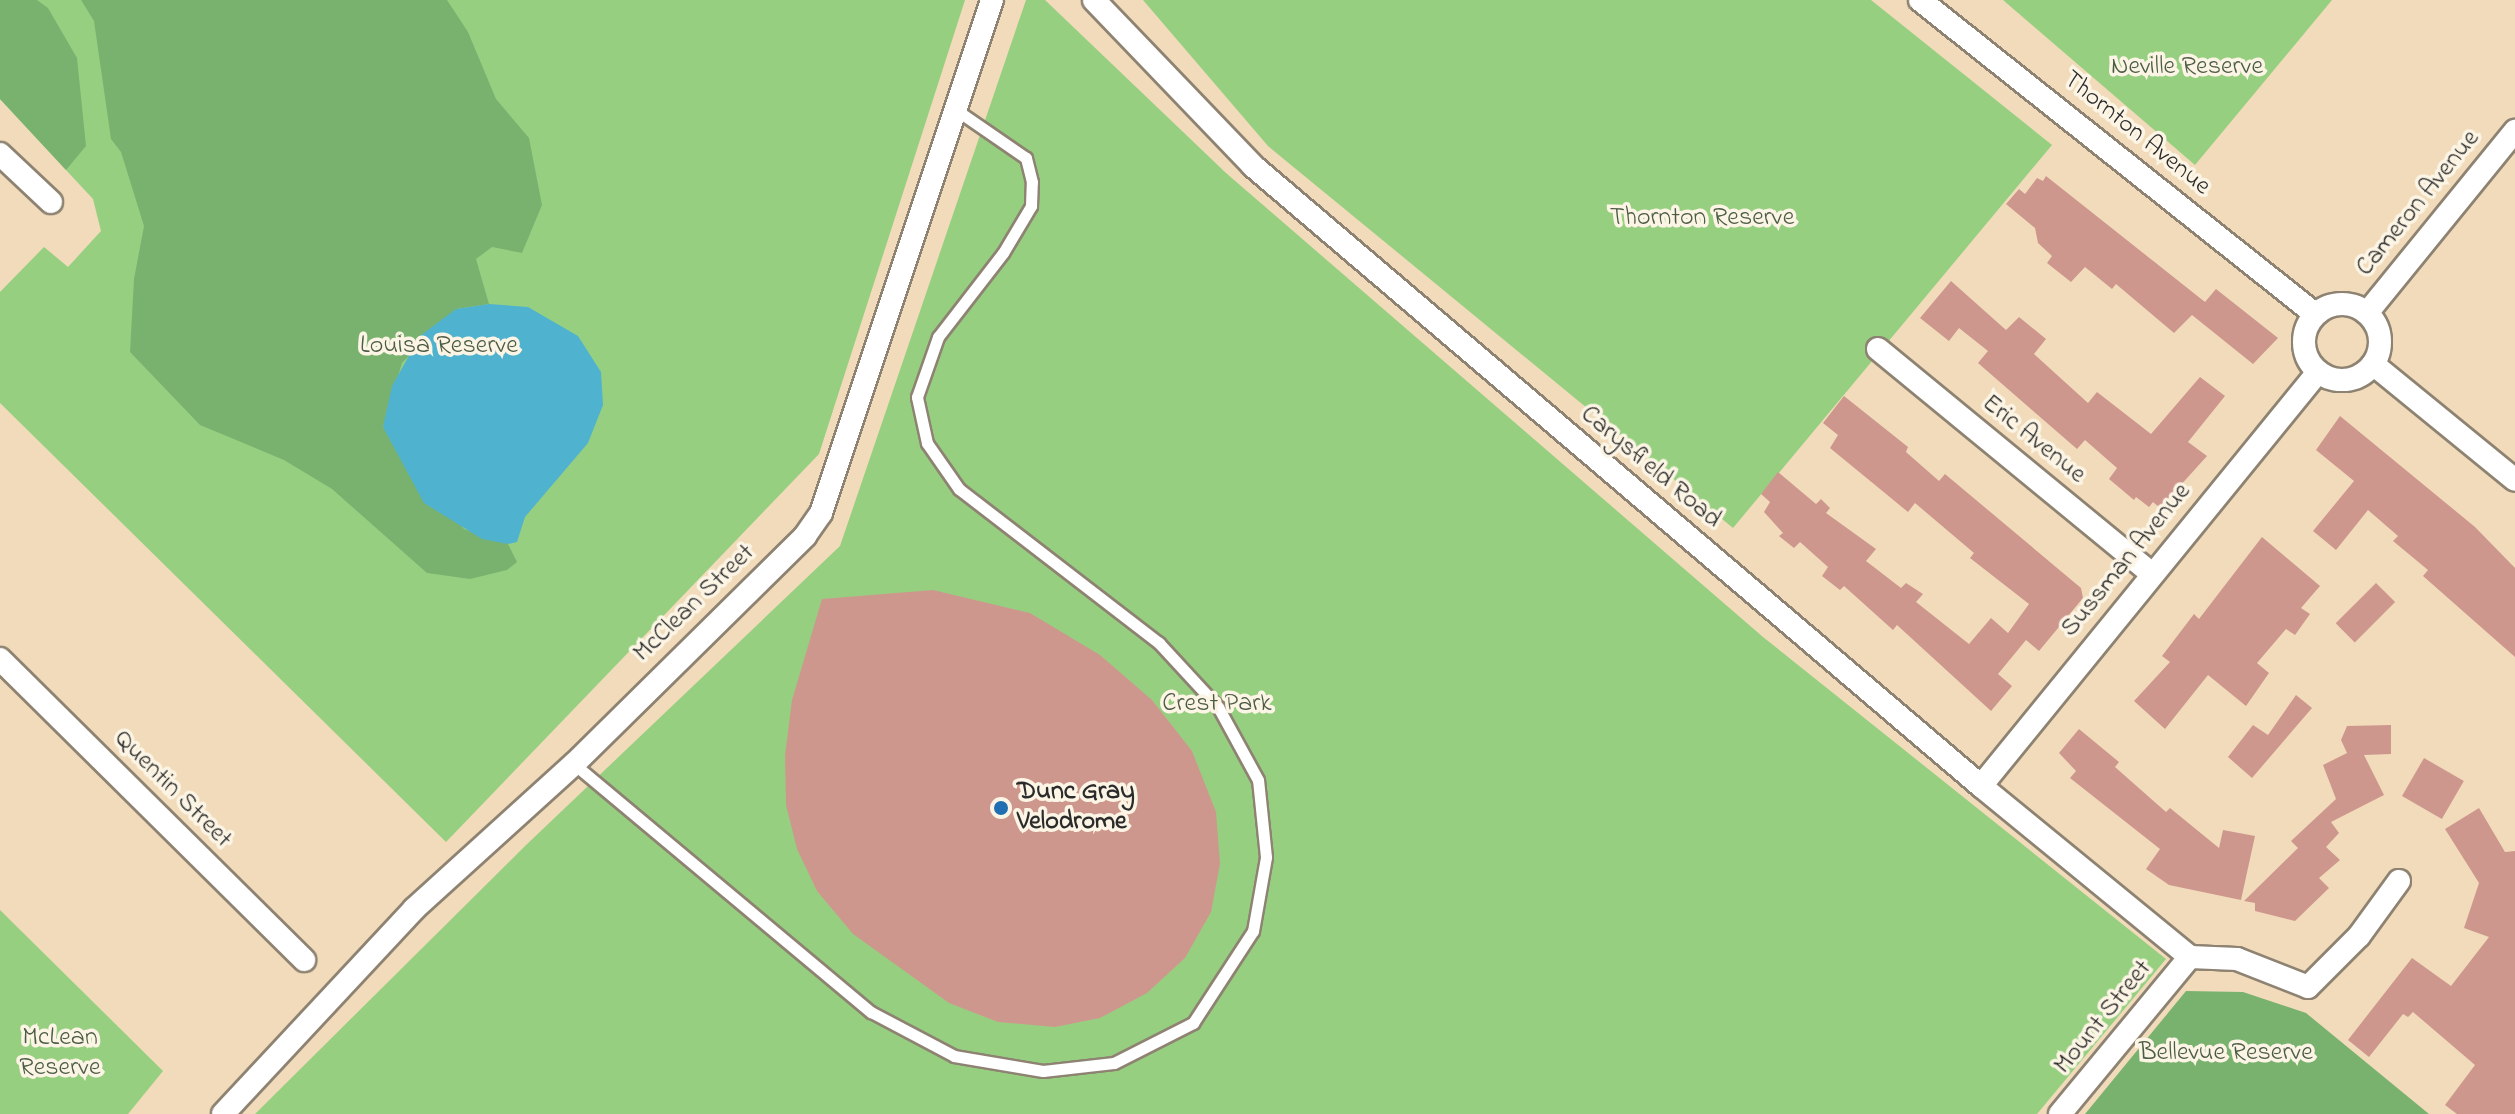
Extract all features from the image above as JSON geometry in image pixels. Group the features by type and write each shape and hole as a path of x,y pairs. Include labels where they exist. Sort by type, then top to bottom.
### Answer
{"street":[{"name":"McClean Street","path":"223,1114 414,909 574,764 805,536 821,513 992,0"},
{"name":"Carysfield Road","path":"1094,0 1253,166 1981,786 2190,957"},
{"name":"Thornton Avenue","path":"1920,0 2315,314"},
{"name":"Cameron Avenue","path":"2367,313 2515,131"},
{"path":"0,154 51,202"},
{"path":"2346,304 2367,313 2379,332 2373,364 2353,379 2318,372 2309,362 2304,337 2315,314 2346,304"},
{"name":"Eric Avenue","path":"1878,349 2152,574"},
{"path":"2373,364 2515,480"},
{"name":"Sussman Avenue","path":"1981,786 2318,372"},
{"name":"Quentin Street","path":"0,659 304,960"},
{"path":"2190,957 2237,959 2308,987 2359,936 2399,881"},
{"name":"Mount Street","path":"2060,1114 2190,957"}],"lane":[{"path":"574,764 871,1012 954,1056 1043,1071 1114,1063 1193,1023 1253,931 1266,857 1258,780 1218,707 1159,643 959,489 927,443 917,397 938,337 1003,253 1031,206 1026,158 955,109"}],"green space":[{"name":"Louisa Reserve","path":"0,0 965,0 819,454 446,842 0,403 0,292 44,247 68,267 101,231 93,199 0,99"},
{"path":"0,0 37,0 48,8 77,58 86,146 66,170 0,99"},
{"path":"81,0 447,0 468,32 496,99 529,138 542,205 522,253 492,247 476,259 489,304 456,309 402,363 383,427 464,529 508,544 517,562 507,570 470,579 427,573 332,489 284,460 200,425 130,352 134,279 144,226 121,152 111,139 94,21"},
{"name":"Crest Park","path":"1026,0 1045,0 1226,173 1763,637 2166,959 2037,1114 255,1114 524,847 840,546"},
{"name":"Thornton Reserve","path":"1143,0 1871,0 2052,145 1733,528 1268,146"},
{"name":"Neville Reserve","path":"2003,0 2332,0 2195,165"},
{"name":"McLean Reserve","path":"0,910 163,1071 128,1114 0,1114"},
{"name":"Bellevue Reserve","path":"2186,991 2243,992 2306,1013 2429,1114 2085,1114"}],"water":[{"path":"489,304 528,307 578,336 601,372 603,405 588,443 525,517 517,542 508,544 482,539 424,503 383,427 392,386 420,336 456,309"}],"building":[{"path":"2046,176 2205,302 2216,289 2278,338 2253,364 2192,315 2174,333 2116,284 2112,289 2085,267 2071,282 2047,263 2052,256 2038,243 2035,228 2006,204 2019,189 2025,194 2037,178 2043,181"},
{"path":"1951,281 2006,330 2019,317 2046,339 2034,354 2088,403 2097,392 2151,434 2200,377 2225,396 2188,442 2207,456 2160,508 2153,502 2149,507 2136,497 2134,500 2109,479 2117,468 2085,440 2077,449 1978,363 1988,351 1959,328 1949,341 1920,318"},
{"path":"1844,396 1908,447 1906,452 1939,481 1945,474 2081,588 2083,598 2039,651 2026,640 1998,674 2012,686 1991,711 1897,625 1893,630 1844,586 1840,590 1822,576 1828,567 1800,542 1794,548 1779,536 1783,533 1764,512 1770,502 1761,494 1778,472 1816,504 1821,499 1830,508 1826,513 1876,549 1866,561 1901,588 1906,583 1923,594 1916,602 1969,644 1991,618 2008,633 2029,604 1970,558 1974,553 1915,503 1908,512 1830,448 1838,435 1823,423"},
{"path":"2340,416 2475,527 2515,568 2515,657 2423,576 2428,570 2393,541 2398,536 2368,510 2336,550 2313,531 2354,481 2316,450"},
{"path":"2262,537 2320,586 2301,608 2310,614 2295,635 2286,629 2257,663 2269,673 2246,706 2208,675 2165,729 2134,701 2170,662 2162,656 2194,614 2199,619"},
{"path":"2376,583 2395,602 2355,642 2336,623"},
{"name":"Dunc Gray Velodrome","path":"933,590 1030,613 1100,655 1152,700 1192,751 1216,812 1220,864 1211,912 1185,958 1147,993 1100,1018 1055,1027 998,1022 949,1003 853,934 817,891 797,849 786,805 785,755 792,700 822,599"},
{"path":"2296,695 2312,708 2252,778 2228,757 2253,725 2268,735"},
{"path":"2391,725 2391,754 2364,755 2384,795 2331,822 2339,833 2326,847 2340,860 2319,878 2329,888 2295,921 2255,911 2255,903 2244,901 2298,848 2291,841 2336,799 2323,765 2347,753 2341,740 2347,726"},
{"path":"2079,729 2119,762 2115,767 2166,812 2170,808 2219,848 2223,830 2255,836 2241,900 2169,885 2146,869 2160,849 2070,778 2076,771 2059,753"},
{"path":"2424,758 2464,781 2442,819 2402,796"},
{"path":"2479,808 2505,852 2515,851 2515,1114 2457,1114 2445,1105 2475,1065 2413,1012 2408,1017 2403,1014 2369,1057 2348,1040 2412,958 2451,986 2489,937 2464,928 2479,883 2445,829"}],"place":[{"name":"Dunc Gray Velodrome","path":"1001,808"}]}
